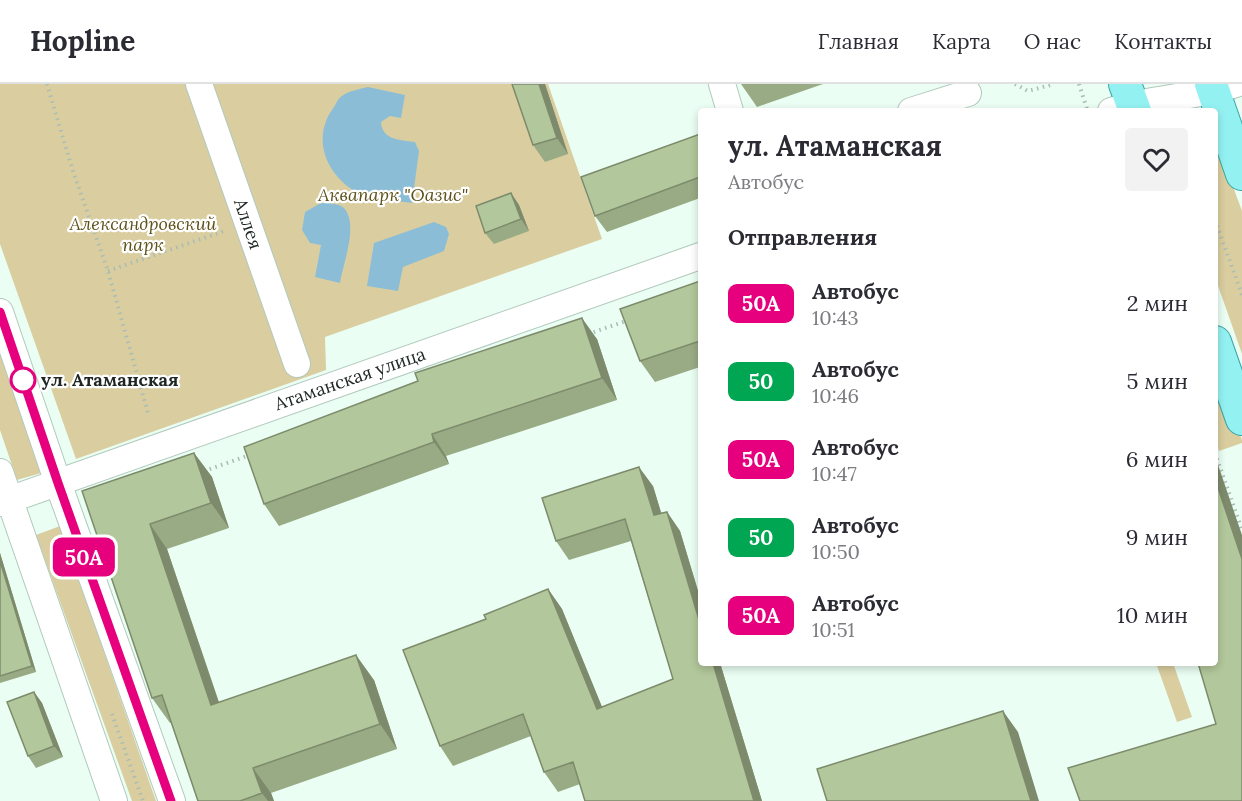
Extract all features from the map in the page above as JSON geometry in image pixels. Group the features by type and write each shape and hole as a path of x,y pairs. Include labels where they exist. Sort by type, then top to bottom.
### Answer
{"main road":[{"path":"1220,87 1242,174"},
{"path":"1218,351 1242,419"}],"street":[{"name":"Аллея","path":"199,84 297,364"},
{"path":"722,84 729,108"},
{"path":"1126,102 1220,87"},
{"path":"920,108 968,93"},
{"name":"Атаманская улица","path":"5,501 698,257"},
{"path":"0,312 171,801"},
{"path":"0,472 5,501 114,801"}],"path":[{"path":"47,84 73,171 108,271 148,413"},
{"path":"1015,84 1028,91 1054,84"},
{"path":"1079,84 1087,108"},
{"path":"108,271 248,222"},
{"path":"1218,228 1242,295"},
{"path":"577,339 632,319"},
{"path":"198,473 254,453"},
{"path":"1218,462 1242,530"}],"green space":[{"path":"0,84 548,84 602,239 325,337 326,370 76,459 0,244"},
{"path":"1218,146 1242,211 1242,354 1218,286"},
{"path":"0,350 41,473 17,480 0,430"},
{"path":"1218,372 1242,440 1242,443 1219,451"},
{"path":"60,526 156,801 132,801 36,535"},
{"path":"1157,666 1174,666 1192,717 1177,722"}],"water":[{"path":"368,87 405,95 401,118 390,116 381,122 388,136 415,142 419,151 412,203 374,198 359,193 343,182 328,163 323,141 327,118 341,97 351,91"},
{"path":"321,203 339,205 348,215 349,244 340,283 315,277 321,245 310,243 302,230 305,212"},
{"path":"434,222 446,227 449,234 444,251 403,267 398,291 367,286 374,243"}],"building":[{"path":"512,84 539,84 557,138 533,145"},
{"path":"698,135 698,178 595,216 581,177"},
{"path":"511,193 521,219 485,233 476,206"},
{"path":"698,282 698,342 640,361 620,309"},
{"path":"582,318 602,378 432,434 434,442 264,504 244,447 418,381 415,373"},
{"path":"194,453 211,503 150,524 211,705 356,655 380,724 253,768 262,793 240,801 198,801 162,695 152,698 82,491"},
{"path":"639,467 654,515 667,512 698,616 698,666 714,666 754,801 585,801 573,762 544,772 523,714 440,746 403,650 486,619 484,615 548,589 597,709 673,679 625,519 556,541 542,498"},
{"path":"1218,488 1242,559 1242,801 1080,801 1068,768 1216,724 1199,666 1218,666"},
{"path":"0,561 32,666 0,676"},
{"path":"34,692 54,746 28,756 7,702"},
{"path":"1003,711 1031,801 827,801 817,769"}],"bus line":[{"name":"50А","path":"0,312 171,801"}],"place":[{"name":"ул. Атаманская","path":"23,380"}],"park label":[{"name":"Аквапарк \"Оазис\"","path":"393,195"},
{"name":"Александровский парк","path":"143,234"}]}
